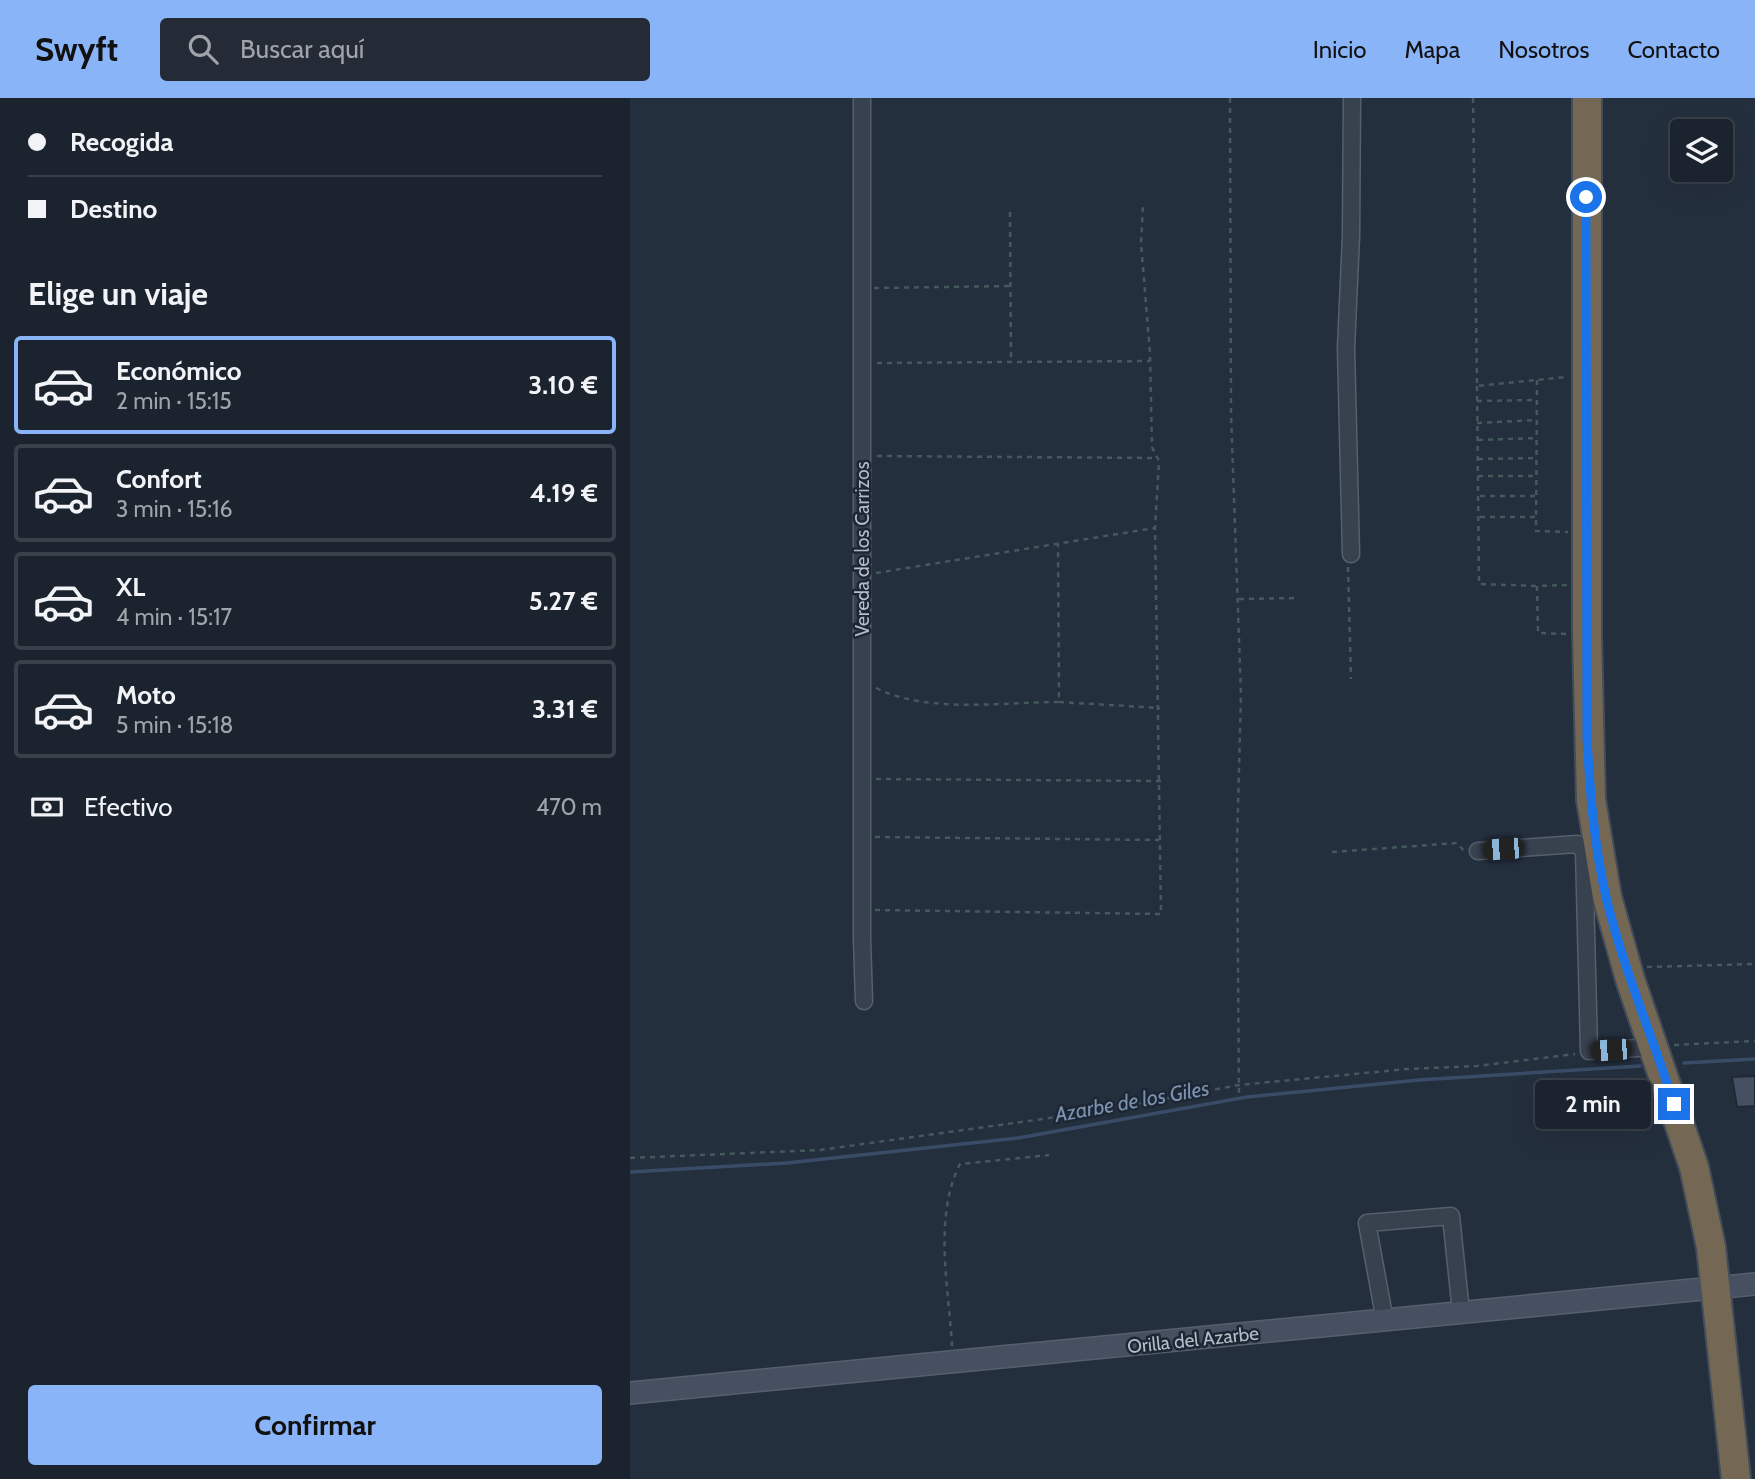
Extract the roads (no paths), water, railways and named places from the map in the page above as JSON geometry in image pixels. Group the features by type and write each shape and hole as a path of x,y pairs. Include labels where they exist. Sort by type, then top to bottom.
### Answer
{"highway":[{"path":"1587,98 1588,751 1597,848 1606,897 1694,1167 1716,1288 1736,1479"}],"street":[{"name":"Vereda de los Carrizos","path":"862,98 860,288 864,1001"},
{"path":"1351,554 1346,348 1351,236 1352,98"},
{"path":"1478,851 1577,844 1584,851 1589,1051 1654,1046"},
{"path":"1385,1321 1367,1223 1451,1216 1461,1312"},
{"name":"Orilla del Azarbe","path":"630,1393 1755,1284"}],"waterway":[{"name":"Azarbe de los Giles","path":"1684,1063 1755,1059"},
{"name":"Azarbe de los Giles","path":"630,1172 787,1163 1018,1138 1247,1097 1419,1080 1640,1066"}]}
